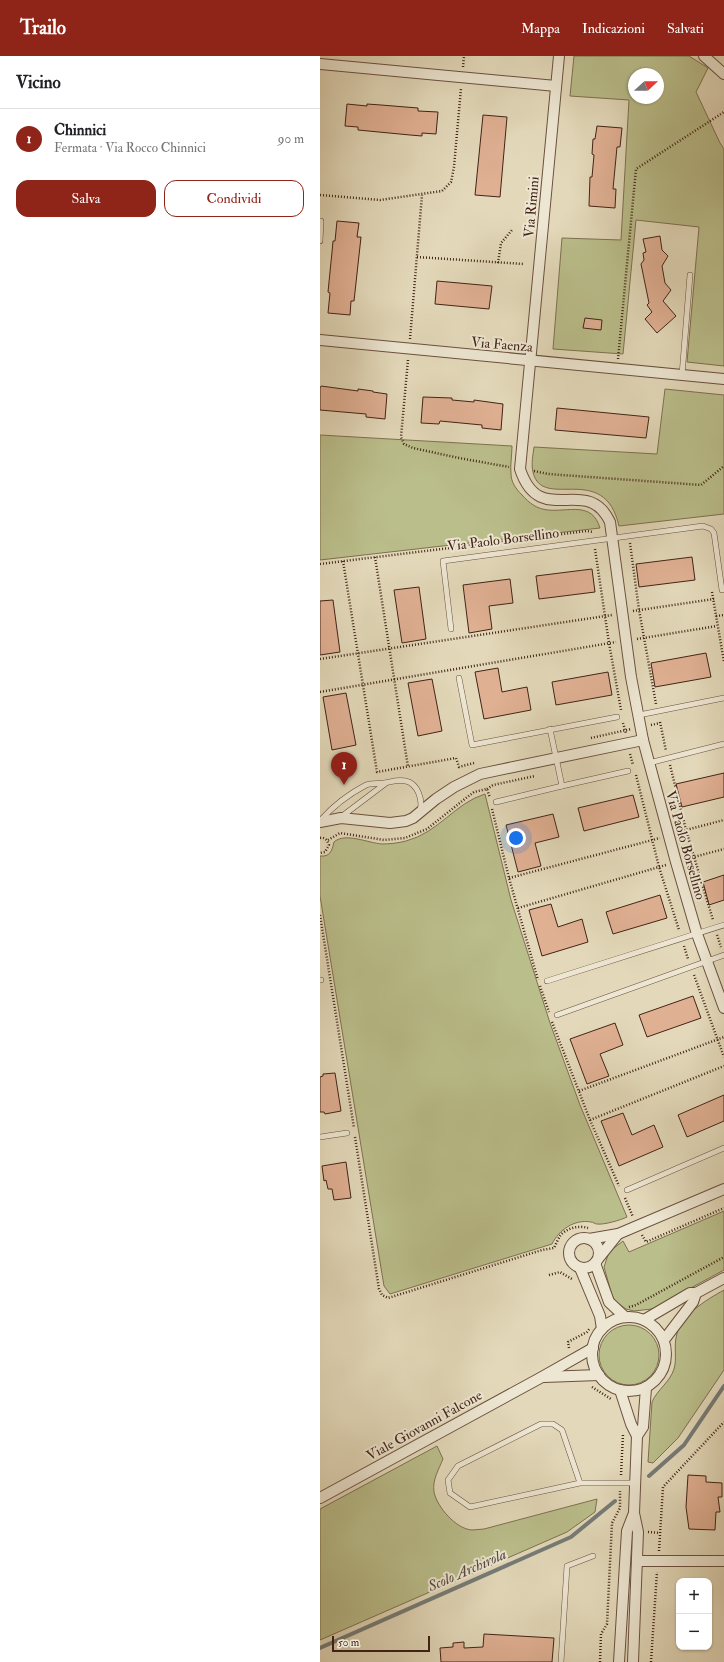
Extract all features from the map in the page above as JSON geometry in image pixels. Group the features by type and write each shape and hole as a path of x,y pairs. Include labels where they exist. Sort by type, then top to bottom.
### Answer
{"street":[{"name":"Via Rimini","path":"530,360 559,56"},
{"path":"704,56 724,74"},
{"path":"320,64 556,86"},
{"name":"Via Faenza","path":"320,340 724,379"},
{"path":"520,469 530,360"},
{"name":"Via Paolo Borsellino","path":"520,469 529,488 535,494 543,498 589,501 596,504 607,516 610,522 626,641 643,740 697,934 724,1008"},
{"path":"320,821 341,818 390,823 406,821 419,814 436,799 454,787 480,774 643,740"},
{"path":"618,1234 591,1234 573,1241 570,1247 570,1259 573,1264 580,1268 590,1267 618,1234 635,1221 724,1188"},
{"path":"591,1234 598,1247 599,1252 596,1261 608,1300 625,1317"},
{"path":"580,1268 600,1316 602,1329"},
{"path":"644,1320 690,1293 696,1293 724,1278"},
{"path":"664,1340 693,1302 696,1293"},
{"path":"625,1317 644,1320 656,1328 664,1340 666,1356 665,1364 658,1378 646,1388 638,1390 620,1390 604,1382 593,1362 593,1348 602,1329 613,1321 625,1317"},
{"name":"Viale Giovanni Falcone","path":"320,1498 593,1348"},
{"name":"Viale Giovanni Falcone","path":"542,1377 599,1375"},
{"path":"637,1436 643,1427 646,1388"},
{"path":"620,1390 631,1424 637,1436 634,1513 638,1532 633,1662"},
{"path":"619,1662 627,1531 634,1513"},
{"path":"637,1561 724,1561"}],"lane":[{"path":"320,241 322,220"},
{"path":"682,375 690,275"},
{"name":"Via Paolo Borsellino","path":"451,629 442,561 703,526 707,527 714,533 716,539 722,590"},
{"path":"459,678 472,745 617,717"},
{"path":"639,715 724,698"},
{"path":"550,729 562,786"},
{"path":"649,763 724,744"},
{"path":"496,802 628,771"},
{"path":"320,821 331,809 368,784 387,783 392,781 406,781 416,789 420,795 422,804 419,814"},
{"path":"341,818 387,783"},
{"path":"547,980 724,925"},
{"path":"557,1015 724,955"},
{"path":"320,1137 347,1133"},
{"path":"627,1190 724,1148"},
{"path":"580,1483 562,1430 553,1424 541,1424 458,1466 448,1480 450,1493 470,1507 580,1483 635,1483"},
{"path":"561,1662 567,1566 593,1556"}],"path":[{"path":"320,196 380,200 442,191 450,182 454,167 464,56"},
{"path":"617,369 636,169 724,112"},
{"path":"422,195 401,437 404,444 413,448 459,458 548,474 701,485 724,466"},
{"path":"498,263 501,243 512,230"},
{"path":"417,257 524,264"},
{"path":"320,564 586,531 593,532 604,616 625,730 652,840 681,939 724,1056"},
{"path":"375,557 388,648 408,767"},
{"path":"342,561 377,772 456,758 459,767 478,762"},
{"path":"320,659 714,599"},
{"path":"716,616 724,615"},
{"path":"320,692 717,626"},
{"path":"589,738 660,723"},
{"path":"328,840 340,833 384,840 405,838 427,829 474,792 487,789 532,962 553,1025 590,1120 621,1189"},
{"path":"509,878 724,820"},
{"path":"320,838 323,837 328,840"},
{"path":"320,853 325,852 328,849 328,840"},
{"path":"518,908 724,849"},
{"path":"320,915 378,1281 382,1295 388,1298 542,1250 554,1248 561,1235 571,1228 582,1226 591,1234"},
{"path":"579,1092 724,1037"},
{"path":"590,1120 724,1066"},
{"path":"624,1196 646,1242 724,1208"},
{"path":"627,1220 635,1221"},
{"path":"608,1300 616,1297 629,1307 636,1305 724,1257"},
{"path":"549,1275 560,1272 574,1280"},
{"path":"651,1662 663,1487 724,1422"}],"green space":[{"path":"574,56 689,56 708,68 696,92 724,149 724,366 687,362 699,227 636,220 623,354 553,349 562,238 621,240 629,104 664,104 664,68 628,68 628,100 570,96"},
{"path":"665,389 724,395 724,514 619,526 611,506 600,495 588,490 548,488 539,483 532,469 534,447 657,454"},
{"path":"320,435 512,446 511,477 516,488 527,501 537,507 548,510 572,509 586,511 596,520 600,528 320,560"},
{"path":"485,794 511,900 550,1023 580,1105 627,1217 604,1224 579,1222 563,1230 552,1244 390,1294 384,1286 320,896 320,856 326,856 331,851 334,842 344,838 391,844 417,837 428,832 464,804"},
{"path":"724,1211 724,1270 652,1309 634,1311 626,1309 615,1301 604,1267 609,1252 623,1241 629,1252"},
{"path":"724,1290 724,1370 678,1438 653,1463 648,1462 652,1402 670,1378 674,1369 675,1342 678,1330 682,1323 694,1310"},
{"path":"629,1325 646,1330 654,1338 659,1355 654,1372 646,1380 629,1385 612,1380 604,1372 599,1355 604,1338 612,1330"},
{"path":"437,1446 443,1459 434,1483 436,1498 448,1516 466,1529 484,1529 597,1499 595,1512 567,1532 320,1640 320,1509"}],"building":[{"path":"347,104 418,108 418,111 438,112 436,134 422,133 422,136 410,135 358,130 358,127 345,126"},
{"path":"483,115 507,117 500,197 475,195"},
{"path":"597,126 622,128 620,147 617,147 613,189 616,189 615,208 589,206 590,177 592,177 594,155 592,154 593,139 595,139"},
{"path":"337,221 359,223 357,237 361,237 354,301 351,301 350,315 328,313 330,293 328,292 333,241 335,241"},
{"path":"660,236 662,250 668,256 662,266 665,283 671,290 663,301 676,316 657,333 645,319 652,312 647,305 649,303 641,264 644,260 643,253 646,252 643,239"},
{"path":"437,281 492,286 489,309 435,304"},
{"path":"585,318 602,320 601,330 583,328"},
{"path":"321,386 358,391 358,389 387,394 385,419 366,417 366,414 320,410"},
{"path":"423,397 452,398 452,400 474,402 474,400 503,404 501,430 482,428 482,425 440,421 439,424 421,423"},
{"path":"557,408 649,417 646,438 555,430"},
{"path":"692,557 695,580 639,587 636,564"},
{"path":"592,569 595,592 539,599 536,576"},
{"path":"510,579 513,603 489,606 492,629 469,633 463,585"},
{"path":"419,587 426,639 402,643 394,590"},
{"path":"333,600 340,652 320,655 320,601"},
{"path":"706,653 711,677 655,687 651,663"},
{"path":"498,668 502,692 527,687 531,710 484,719 475,672"},
{"path":"608,672 612,695 556,705 552,682"},
{"path":"432,679 442,731 418,736 408,683"},
{"path":"346,693 356,745 332,750 323,697"},
{"path":"724,773 724,797 682,807 676,784"},
{"path":"633,795 639,817 584,831 578,808"},
{"path":"553,814 559,837 535,843 541,866 518,872 506,825"},
{"path":"724,875 724,900 709,905 703,882"},
{"path":"660,895 667,918 613,934 606,912"},
{"path":"551,904 558,927 582,919 588,942 542,956 529,910"},
{"path":"693,996 701,1018 647,1037 639,1015"},
{"path":"615,1023 623,1045 600,1054 609,1076 587,1084 570,1039"},
{"path":"335,1073 341,1111 325,1114 324,1112 320,1112 320,1077 323,1076 323,1074"},
{"path":"724,1095 724,1121 687,1137 678,1115"},
{"path":"623,1113 632,1135 654,1125 663,1147 619,1166 601,1121"},
{"path":"346,1162 351,1198 334,1200 332,1189 328,1189 326,1180 324,1181 322,1166"},
{"path":"688,1475 706,1476 706,1482 722,1483 722,1497 718,1497 720,1512 716,1512 715,1530 689,1529 686,1507"},
{"path":"484,1634 554,1638 552,1662 441,1662 440,1648 453,1647 453,1643 464,1642 464,1648 483,1647"}],"waterway":[{"name":"Scolo Archirola","path":"649,1476 684,1445 724,1386"},
{"name":"Scolo Archirola","path":"320,1648 571,1537 615,1501"}],"place":[{"name":"Chinnici","path":"344,785"}]}
